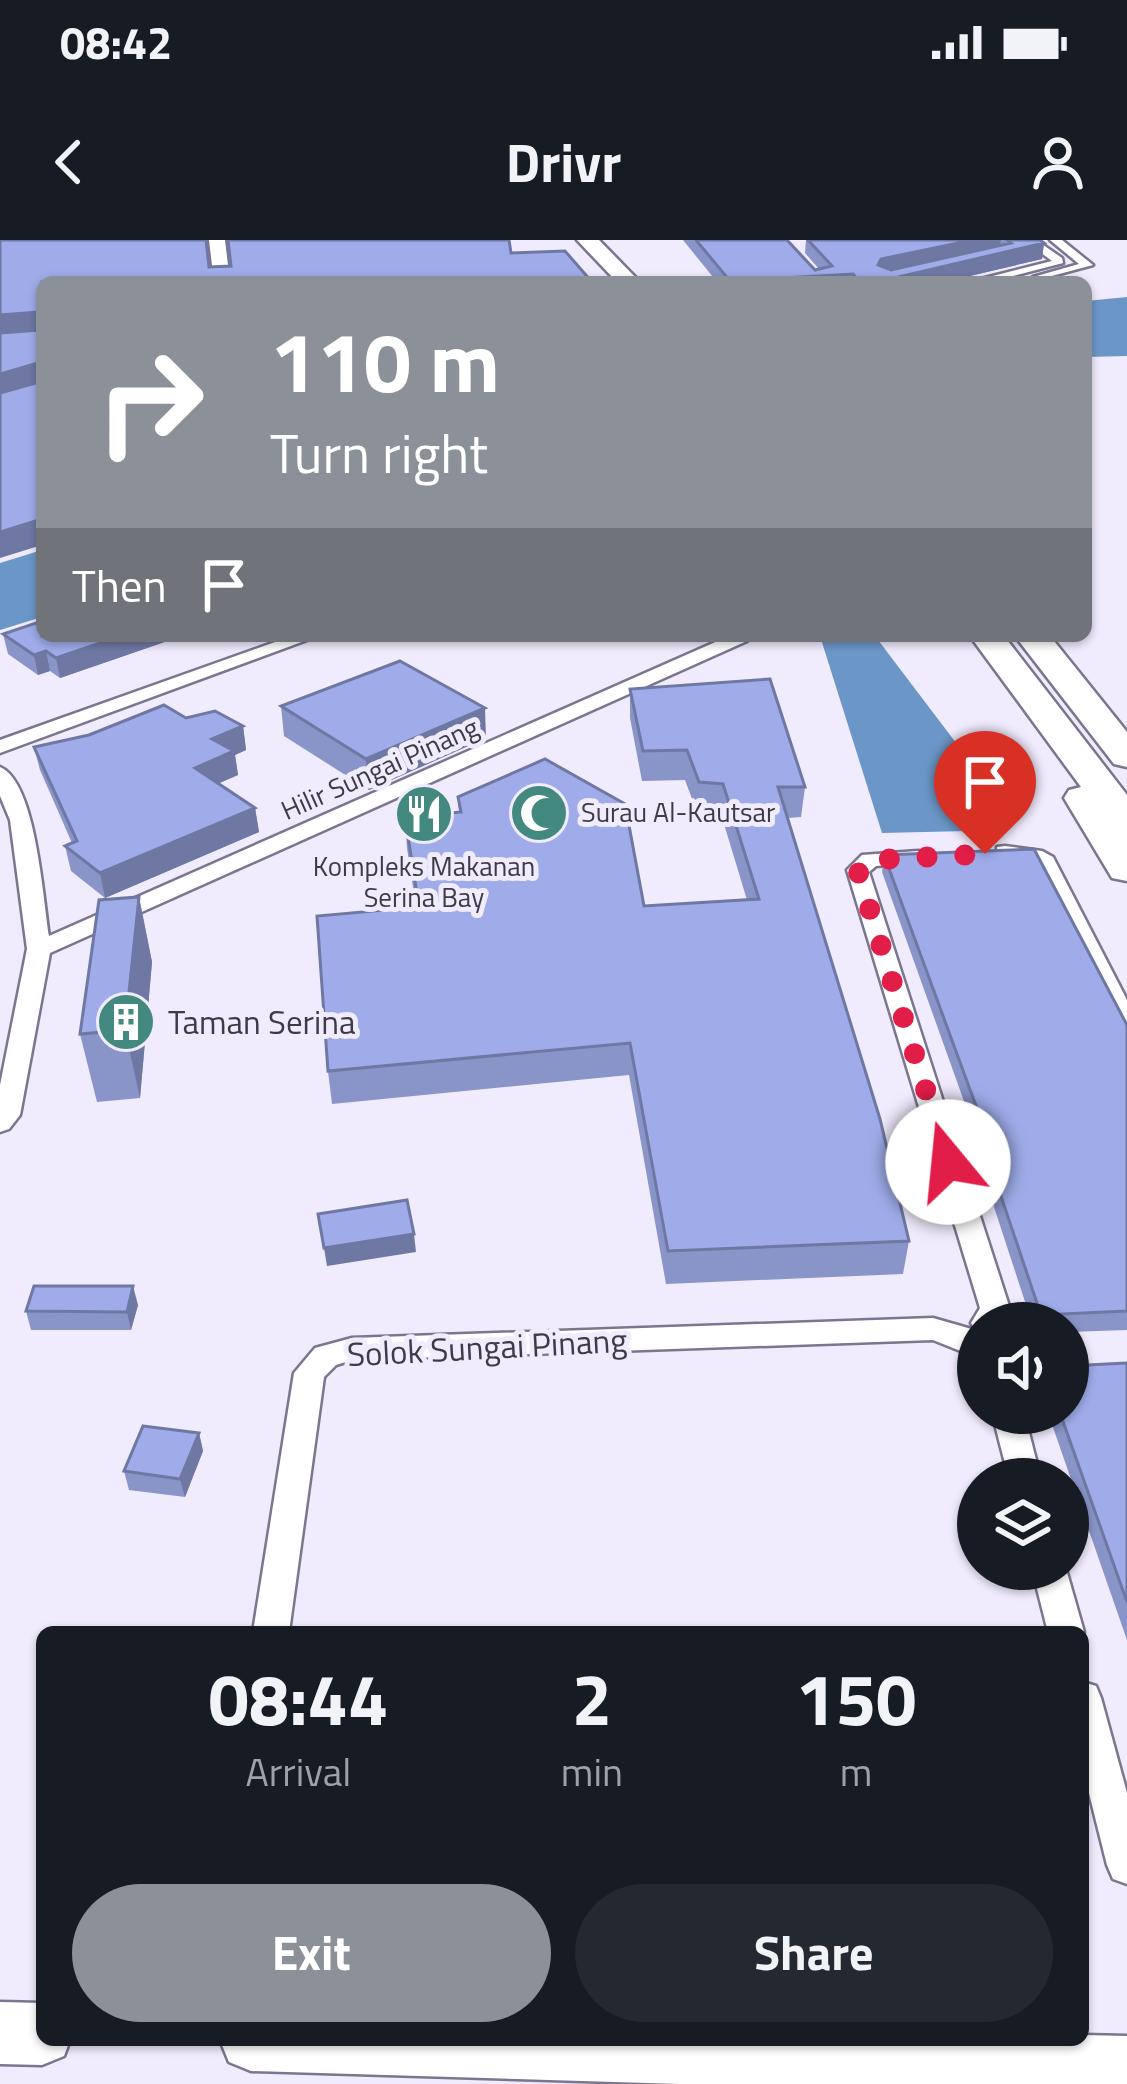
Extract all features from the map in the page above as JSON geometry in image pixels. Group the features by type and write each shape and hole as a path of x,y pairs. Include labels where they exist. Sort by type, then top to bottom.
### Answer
{"highway":[{"path":"587,240 607,262 631,271"},
{"path":"618,240 631,271"},
{"path":"992,642 1127,822"},
{"path":"1037,642 1122,748"},
{"path":"1065,740 1082,797 1127,869"}],"main road":[{"path":"218,240 221,276"},
{"path":"0,2032 36,2034"},
{"path":"446,2046 1127,2067"}],"street":[{"path":"1022,276 1058,260 1029,240"},
{"path":"1026,276 1087,265 1055,240"},
{"path":"1000,257 1019,276"},
{"path":"0,747 292,642"},
{"name":"Hilir Sungai Pinang","path":"39,950 733,642"},
{"path":"0,773 21,820 39,950 7,1115 0,1123"},
{"path":"985,854 1022,851 1042,857 1127,1024"},
{"path":"948,856 870,860 858,871 993,1302"},
{"name":"Solok Sungai Pinang","path":"272,1626 309,1373 326,1356 352,1349 933,1329 957,1333"},
{"path":"1055,1590 1064,1626"},
{"path":"1089,1721 1127,1865"}],"water":[{"path":"1127,297 1127,356 1092,357 1092,300"},
{"path":"36,552 36,619 0,630 0,563"},
{"path":"822,642 880,642 1016,822 1009,830 882,833"}],"building":[{"path":"0,240 206,240 209,267 231,266 228,240 509,240 511,253 565,251 587,276 36,276 36,312 0,315"},
{"path":"696,240 787,240 815,270 832,266 808,240 973,240 881,259 878,265 891,270 1011,243 1007,240 1044,243 903,276 726,276"},
{"path":"36,330 36,363 0,374 0,333"},
{"path":"36,383 36,521 0,532 0,393"},
{"path":"36,623 36,642 103,642 56,658 46,651 34,655 3,634"},
{"path":"400,661 485,708 366,759 281,706"},
{"path":"770,679 805,787 778,787 880,1119 909,1241 668,1251 630,1043 328,1071 317,916 419,907 405,817 461,812 458,797 545,759 625,804 644,906 759,899 723,784 699,782 687,750 643,751 630,689"},
{"path":"164,705 186,718 215,711 243,726 212,739 234,751 195,768 255,808 100,873 65,846 77,841 34,747 89,735"},
{"path":"1034,849 1127,1025 1127,1311 1089,1313 1089,1302 1037,1302 977,1125 983,1125 884,855"},
{"path":"139,897 125,1030 80,1034 99,900"},
{"path":"407,1200 414,1234 324,1248 318,1214"},
{"path":"34,1286 133,1286 127,1312 26,1311"},
{"path":"1127,1363 1127,1602 1089,1495 1089,1458 1076,1458 1067,1434 1089,1434 1089,1365"},
{"path":"143,1426 199,1433 180,1479 124,1471"}],"place":[{"name":"Surau Al-Kautsar","path":"539,813"},
{"name":"Kompleks Makanan Serina Bay","path":"424,814"},
{"name":"Taman Serina","path":"126,1022"}],"route":[{"path":"948,1162 858,871 870,860 985,854"}]}
